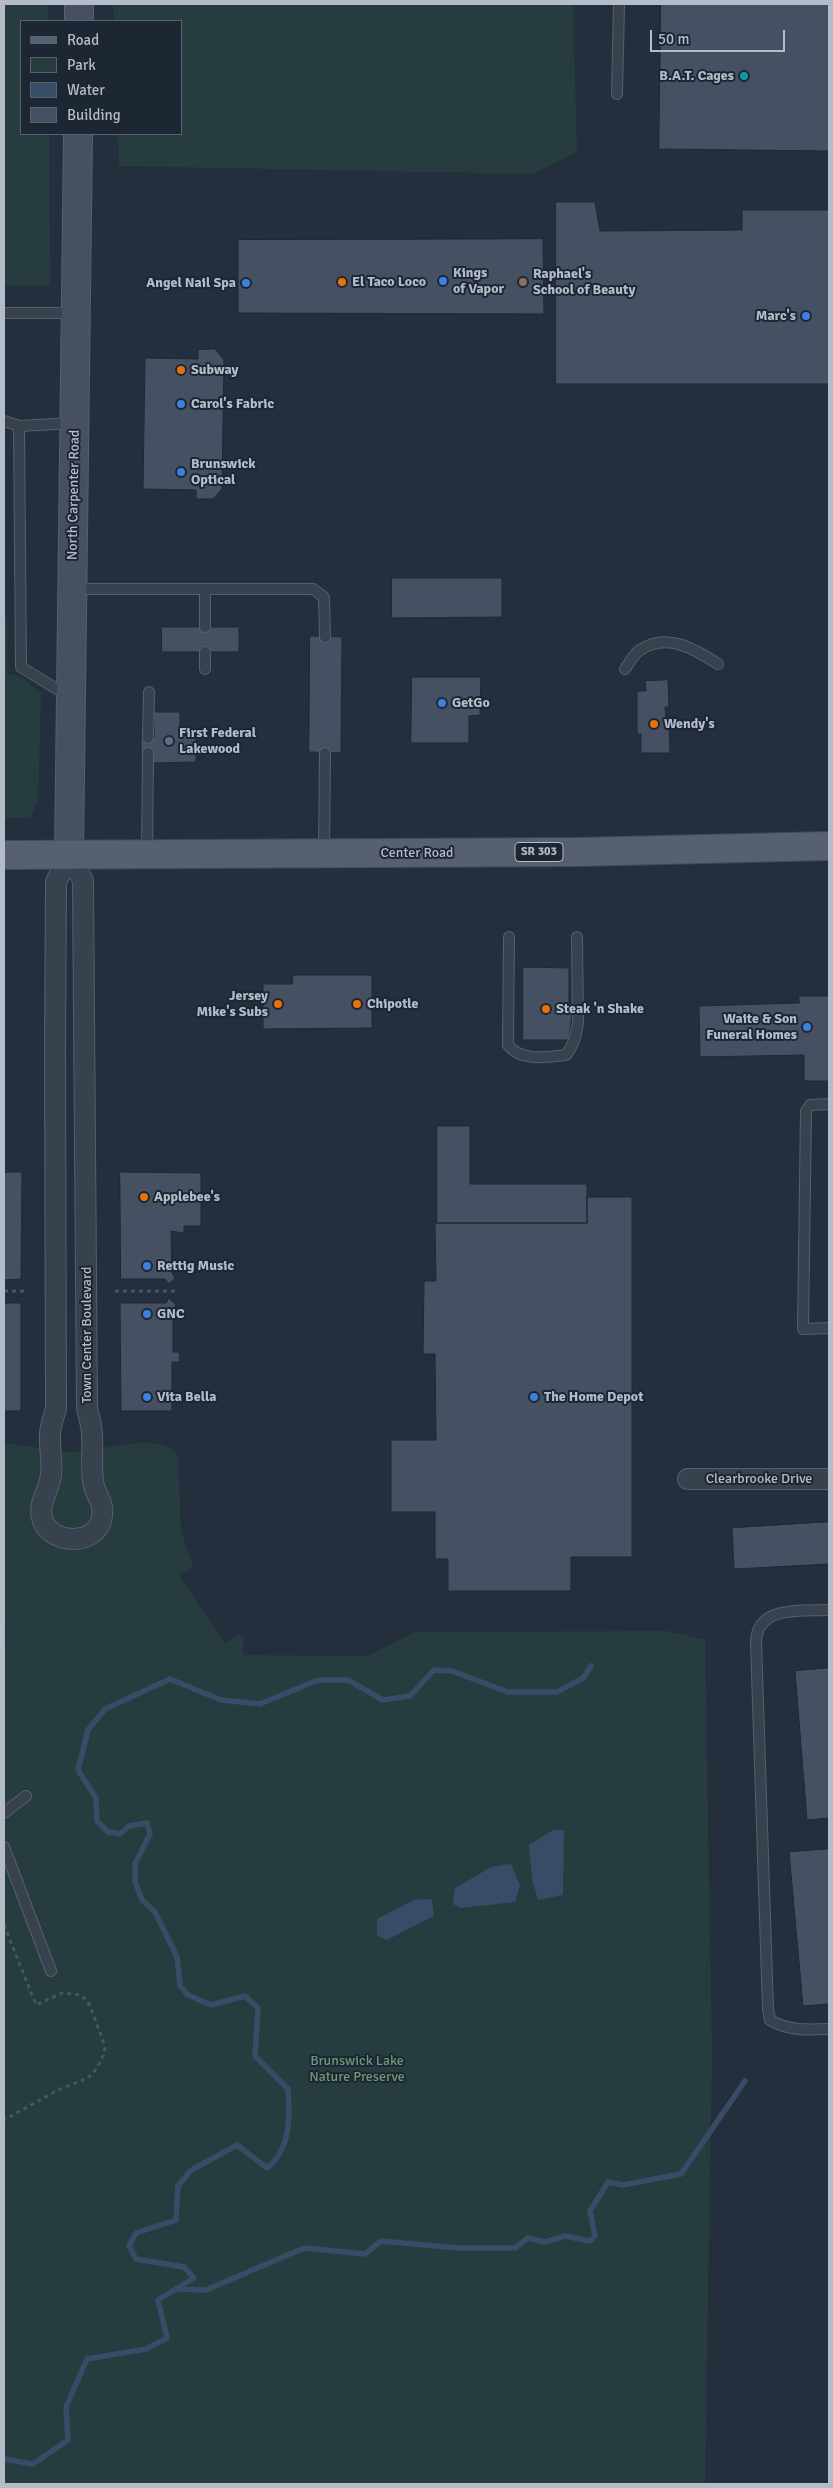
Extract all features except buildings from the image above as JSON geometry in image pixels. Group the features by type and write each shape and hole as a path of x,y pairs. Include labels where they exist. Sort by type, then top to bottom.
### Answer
{"main road":[{"name":"Center Road","path":"4,855 578,852 829,846"}],"street":[{"path":"79,4 79,20"},
{"name":"North Carpenter Road","path":"69,855 78,135"},
{"name":"Town Center Boulevard","path":"69,855 83,880 87,1408 92,1433 93,1481 101,1498 103,1510 100,1523 94,1532 86,1537 73,1539 64,1538 51,1532 43,1521 42,1510 42,1498 51,1479 50,1432 56,1408 56,882 69,855"},
{"name":"Clearbrooke Drive","path":"688,1479 829,1480"}],"lane":[{"path":"617,94 619,4"},
{"path":"4,313 76,313"},
{"path":"4,421 19,426 75,423"},
{"path":"19,426 21,668 70,697"},
{"path":"73,589 204,588 314,590 324,597 325,636"},
{"path":"204,588 205,627"},
{"path":"625,669 638,651 659,644 674,643 686,645 718,664"},
{"path":"205,652 205,669"},
{"path":"148,738 149,692"},
{"path":"147,855 148,753"},
{"path":"324,853 325,753"},
{"path":"509,937 508,1044 512,1050 523,1056 545,1057 566,1055 572,1048 576,1036 578,1022 577,937"},
{"path":"829,1104 810,1105 806,1111 803,1329 829,1328"},
{"path":"829,1610 790,1612 764,1619 759,1624 756,1642 768,2009 770,2020 797,2030 829,2029"},
{"path":"4,1813 26,1796"},
{"path":"4,1847 51,1971"}],"path":[{"path":"4,1291 26,1291"},
{"path":"115,1291 177,1291"},
{"path":"4,1925 36,2005 62,1992 81,1995 88,2002 104,2044 105,2052 97,2068 88,2078 58,2090 4,2120"}],"green space":[{"path":"4,4 48,4 48,20 20,20 20,135 49,135 50,286 4,285"},
{"path":"113,4 573,4 577,152 533,174 119,166 118,135 182,135 182,20 114,20"},
{"path":"4,614 7,618 7,674 21,677 41,693 38,801 30,818 4,818"},
{"name":"Brunswick Lake Nature Preserve","path":"143,1443 158,1444 170,1448 178,1456 181,1531 193,1567 179,1576 225,1643 238,1635 243,1638 243,1655 368,1656 414,1632 667,1631 705,1640 712,2056 705,2484 4,2484 4,1444 68,1452"}],"water":[{"path":"553,1830 564,1830 563,1895 538,1900 532,1879 529,1845"},
{"path":"511,1864 520,1885 515,1902 461,1908 453,1904 455,1888 491,1867"},
{"path":"414,1900 432,1900 434,1916 387,1940 377,1936 377,1919"}],"waterway":[{"path":"4,2459 33,2464 68,2440 66,2407 87,2359 146,2349 167,2338 158,2300 194,2278 184,2267 136,2259 129,2246 136,2233 176,2220 178,2186 190,2171 237,2145 267,2168 281,2152 289,2121 288,2089 255,2056 258,2008 245,1996 211,2005 188,1995 180,1986 177,1957 155,1912 142,1900 135,1881 135,1864 150,1834 147,1823 129,1826 120,1834 108,1832 97,1821 96,1798 78,1770 88,1730 105,1709 170,1679 221,1700 260,1704 318,1680 348,1680 383,1700 410,1696 434,1670 452,1671 508,1692 557,1692 583,1678 591,1666"},
{"path":"177,2289 206,2290 304,2248 365,2254 381,2241 458,2248 515,2248 528,2238 545,2242 565,2236 590,2241 595,2236 590,2211 608,2182 623,2185 681,2174 745,2081"}],"place":[{"name":"B.A.T. Cages","path":"744,76"},
{"name":"Kings of Vapor","path":"443,281"},
{"name":"El Taco Loco","path":"342,282"},
{"name":"Raphael's School of Beauty","path":"523,282"},
{"name":"Angel Nail Spa","path":"246,283"},
{"name":"Marc's","path":"806,316"},
{"name":"Subway","path":"181,370"},
{"name":"Carol's Fabric","path":"181,404"},
{"name":"Brunswick Optical","path":"181,472"},
{"name":"GetGo","path":"442,703"},
{"name":"Wendy's","path":"654,724"},
{"name":"First Federal Lakewood","path":"169,741"},
{"name":"Jersey Mike's Subs","path":"278,1004"},
{"name":"Chipotle","path":"357,1004"},
{"name":"Steak 'n Shake","path":"546,1009"},
{"name":"Waite & Son Funeral Homes","path":"807,1027"},
{"name":"Applebee's","path":"144,1197"},
{"name":"Rettig Music","path":"147,1266"},
{"name":"GNC","path":"147,1314"},
{"name":"Vita Bella","path":"147,1397"},
{"name":"The Home Depot","path":"534,1397"}]}
